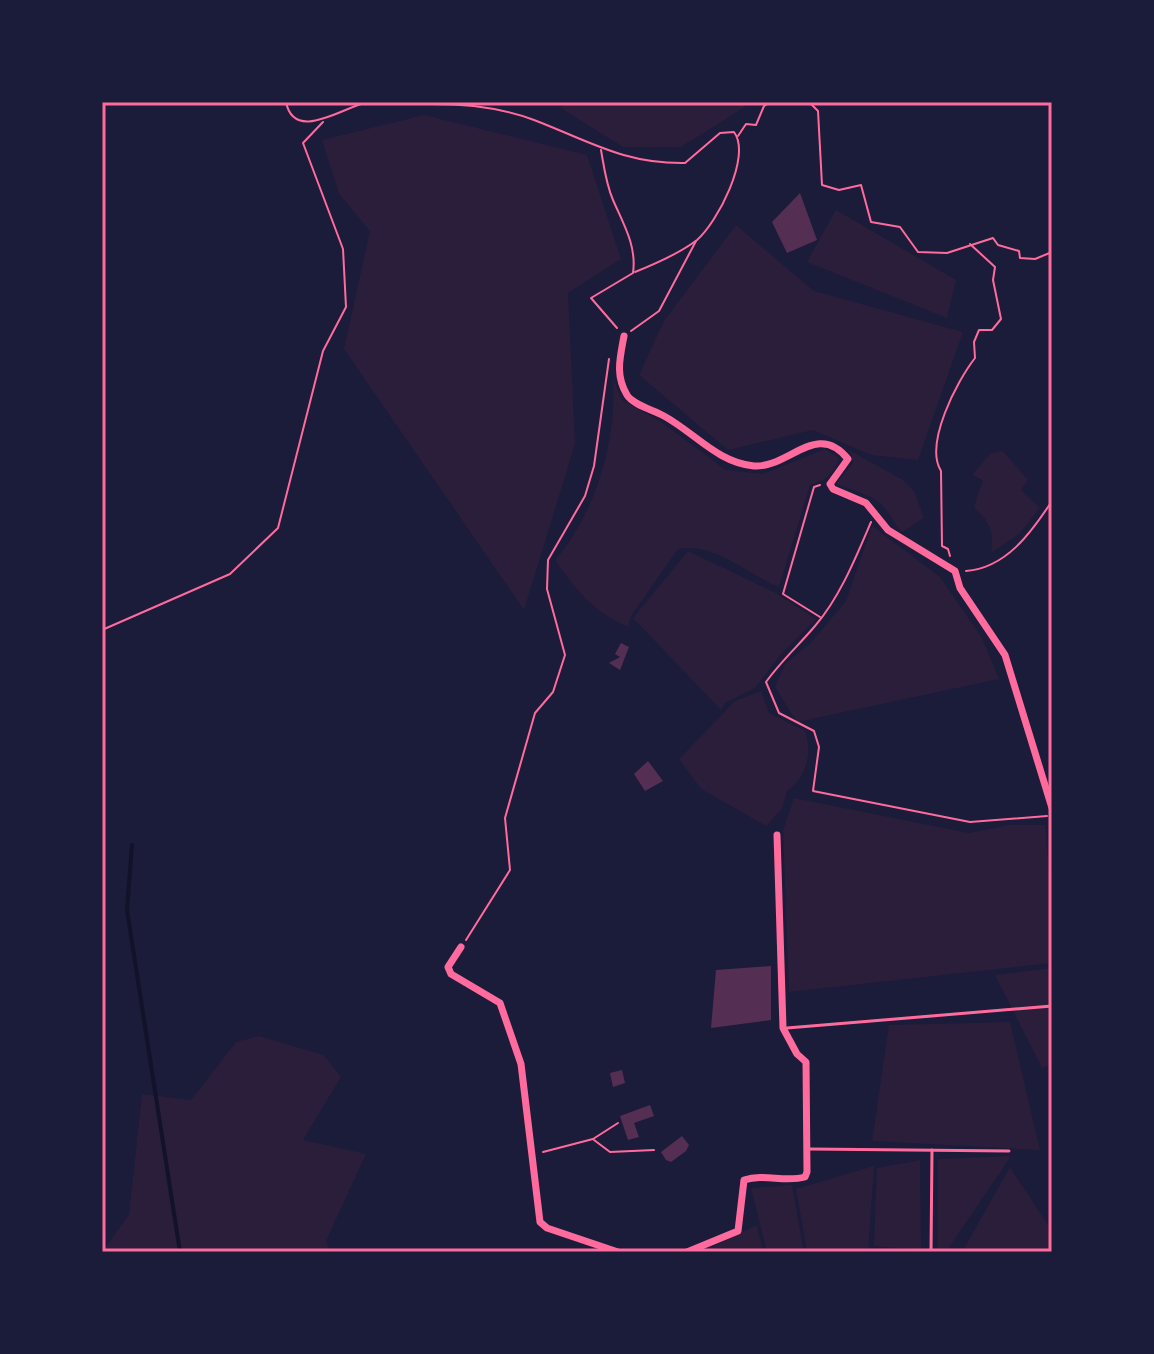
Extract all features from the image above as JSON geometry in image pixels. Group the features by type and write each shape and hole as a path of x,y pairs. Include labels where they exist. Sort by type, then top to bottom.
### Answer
{"street":[{"path":"624,336 618,374 629,399 690,429 730,463 758,466 821,442 839,447 848,459 831,483 833,489 866,503 876,511 888,530 955,571 960,588 1005,655 1052,808"},
{"path":"687,1252 738,1231 744,1180 764,1175 795,1180 805,1177 806,1062 797,1054 783,1028 777,835"},
{"path":"461,947 448,967 451,974 500,1003 521,1064 540,1222 547,1228 618,1252"}],"lane":[{"path":"783,1028 1052,1006"},
{"path":"806,1149 1009,1151"},
{"path":"931,1252 932,1150"}],"path":[{"path":"286,102 297,117 309,122 324,121 365,103 460,104 531,119 601,150 652,164 685,163 720,133 734,132 741,146 736,175 659,311 624,336 591,298 698,239"},
{"path":"738,137 746,124 756,125 764,106 771,102"},
{"path":"809,102 818,111 822,185 839,190 861,185 871,222 900,227 918,252 947,253 993,238 998,245 1019,251 1020,258 1035,259 1052,252"},
{"path":"102,630 230,574 278,528 323,351 346,307 343,249 324,191 303,143 324,121"},
{"path":"601,150 606,182 625,223 635,262 633,273"},
{"path":"970,244 995,267 993,280 1001,319 992,330 979,330 974,342 975,358 962,375 935,439 936,463 941,471 942,546 948,549 955,571 986,570 1019,545 1052,501"},
{"path":"461,947 510,870 505,818 535,713 553,692 565,655 547,589 548,560 585,496 594,466 610,357"},
{"path":"821,618 783,594 814,487 831,483"},
{"path":"876,511 842,585 821,618 766,682 779,713 814,731 819,747 813,791 970,822 1052,815"},
{"path":"534,1154 593,1139 618,1123"},
{"path":"593,1139 610,1152 654,1150"}],"shaded area":[{"path":"574,102 742,102 745,107 681,147 623,147 559,107"},
{"path":"424,115 587,155 621,259 568,293 575,444 524,610 344,349 370,231 339,194 322,140"},
{"path":"836,210 956,280 947,318 807,262"},
{"path":"736,225 814,291 963,332 918,460 871,455 813,430 728,450 639,375 664,321"},
{"path":"613,379 622,400 661,422 726,470 763,474 825,449 839,458 829,476 810,485 779,587 730,560 704,550 678,549 631,616 628,627 595,607 570,581 555,560 582,520 601,475 611,426"},
{"path":"847,449 903,480 914,491 924,518 902,532 873,498 836,484 853,463"},
{"path":"1003,451 1028,480 1021,490 1040,508 1020,533 991,553 990,527 974,507 983,480 972,475 991,453"},
{"path":"872,526 940,577 982,638 999,679 797,722 775,687 785,664 811,643 846,601"},
{"path":"688,551 774,592 816,619 782,653 755,688 725,703 721,710 633,618"},
{"path":"761,691 769,713 805,731 808,748 803,772 787,791 782,809 766,826 701,789 679,759 735,701"},
{"path":"794,798 969,833 1010,825 1045,825 1052,906 1052,963 789,992 783,830"},
{"path":"1052,968 1052,1065 1042,1068 995,975"},
{"path":"1010,1022 1040,1150 872,1141 889,1025"},
{"path":"259,1036 324,1055 341,1077 303,1140 366,1154 326,1241 330,1252 102,1252 129,1215 142,1094 191,1100 236,1042"},
{"path":"1011,1156 946,1252 938,1252 938,1159"},
{"path":"920,1160 921,1250 874,1246 877,1168"},
{"path":"874,1166 868,1252 807,1252 796,1189"},
{"path":"1010,1167 1052,1231 1052,1252 962,1252"},
{"path":"792,1185 804,1252 767,1252 751,1188"},
{"path":"757,1225 763,1252 702,1252"}],"building":[{"path":"800,193 817,240 787,253 772,222"},
{"path":"621,643 629,647 620,670 609,663 620,657 615,654"},
{"path":"648,761 663,781 645,791 634,774"},
{"path":"771,966 771,1020 711,1028 716,970"},
{"path":"622,1070 625,1083 613,1087 610,1073"},
{"path":"650,1105 654,1116 634,1123 639,1137 628,1140 620,1116"},
{"path":"682,1136 689,1145 686,1151 671,1162 666,1160 661,1152"}],"waterway":[{"path":"132,845 127,910 180,1252"}]}
